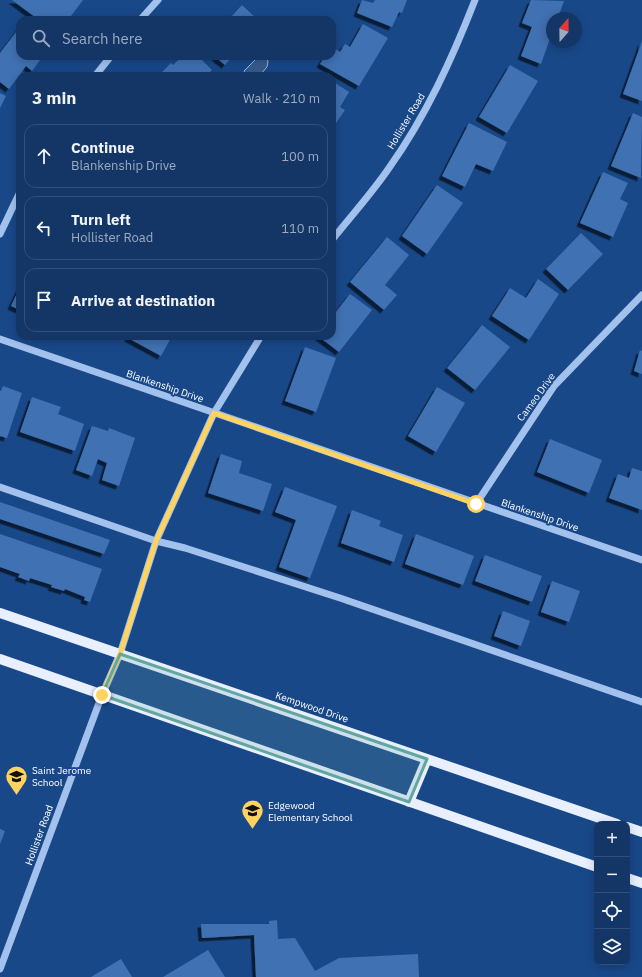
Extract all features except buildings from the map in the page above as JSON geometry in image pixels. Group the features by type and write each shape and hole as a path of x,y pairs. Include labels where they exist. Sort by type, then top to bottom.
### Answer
{"main road":[{"name":"Kempwood Drive","path":"0,613 608,821"},
{"path":"0,659 594,867"},
{"path":"409,802 427,759"},
{"path":"630,828 642,832"},
{"path":"630,879 642,883"}],"street":[{"path":"144,16 158,0"},
{"name":"Hollister Road","path":"336,235 389,168 428,107 458,43 475,0"},
{"path":"98,72 108,60"},
{"path":"0,234 16,200"},
{"name":"Cameo Drive","path":"476,504 554,386 642,294"},
{"name":"Blankenship Drive","path":"0,339 642,560"},
{"name":"Hollister Road","path":"0,969 3,953 102,695 120,654 156,541 214,413 259,340"},
{"path":"0,487 156,541 185,548 340,598 642,702"}],"highlighted area":[{"path":"120,654 427,759 409,802 102,695"}],"water":[{"path":"255,60 268,61 267,67 263,72 244,71"}],"place":[{"name":"Saint Jerome School","path":"16,796"},
{"name":"Edgewood Elementary School","path":"252,830"}],"route":[{"path":"102,695 120,654 156,541 214,413 476,504"}]}
